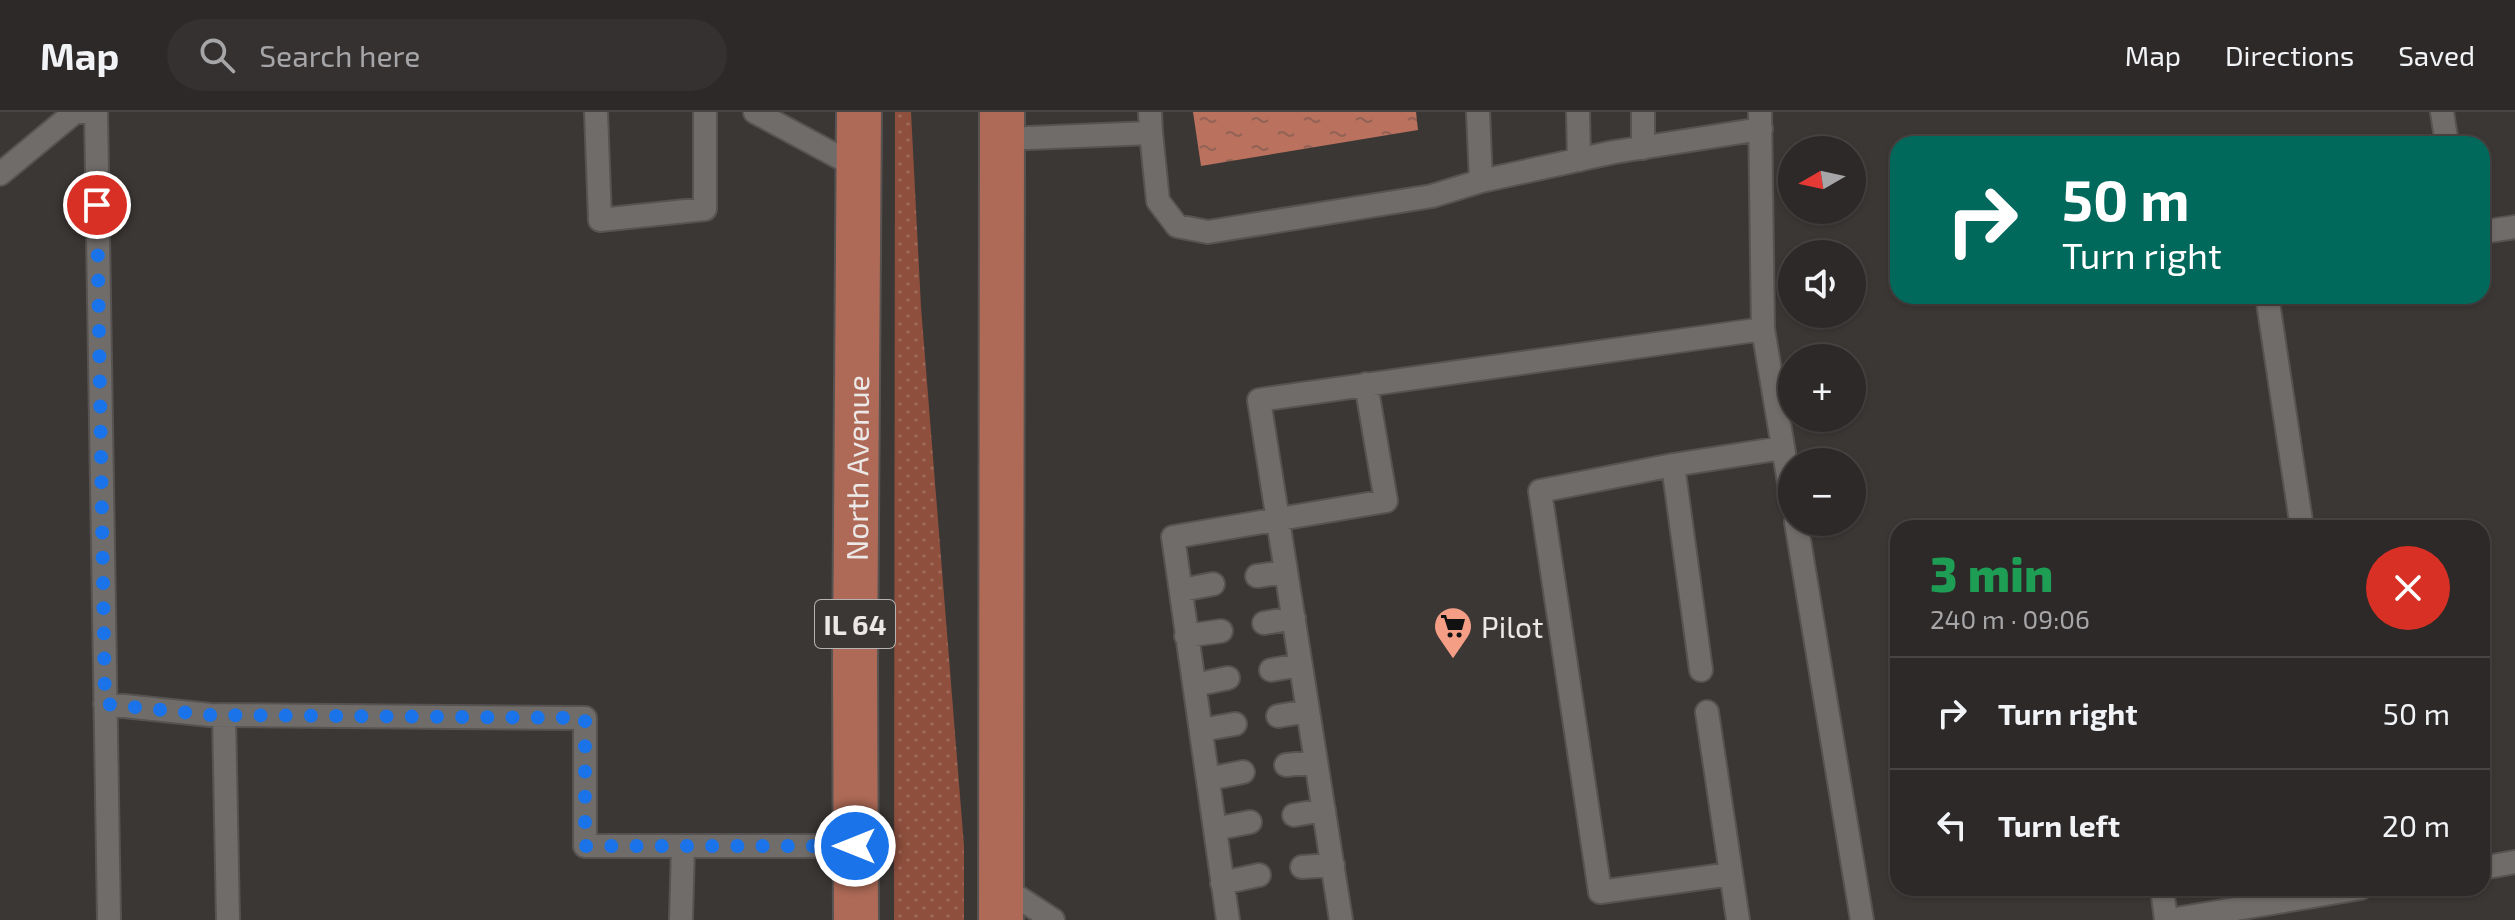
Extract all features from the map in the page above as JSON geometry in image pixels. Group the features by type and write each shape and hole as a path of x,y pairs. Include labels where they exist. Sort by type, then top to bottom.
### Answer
{"main road":[{"name":"North Avenue","path":"856,920 859,112"},
{"path":"1001,903 1002,126"}],"lane":[{"path":"0,174 75,112 83,112"},
{"path":"96,112 109,920"},
{"path":"596,112 600,220 705,209 705,112"},
{"path":"755,112 859,168"},
{"path":"1478,112 1481,181"},
{"path":"1578,112 1579,160"},
{"path":"1643,112 1643,148"},
{"path":"2442,112 2446,136"},
{"path":"1002,126 1151,123 1158,201 1177,226 1208,232 1432,196 1481,181 1761,120 1763,329 1783,448"},
{"path":"2490,231 2515,227"},
{"path":"2268,304 2301,520"},
{"path":"1341,920 1259,400 1763,329"},
{"path":"1228,920 1173,537 1386,501 1366,384"},
{"path":"1731,874 1600,892 1540,491 1778,449"},
{"path":"1673,465 1701,670"},
{"path":"1798,536 1862,920"},
{"path":"1257,576 1286,572"},
{"path":"1182,590 1213,584"},
{"path":"1264,623 1294,618"},
{"path":"1186,636 1221,631"},
{"path":"1271,670 1301,665"},
{"path":"1195,685 1228,678"},
{"path":"105,704 224,715 585,718 585,846 855,846"},
{"path":"1278,716 1308,711"},
{"path":"1707,712 1738,920"},
{"path":"224,715 228,920"},
{"path":"1201,730 1235,724"},
{"path":"1286,765 1316,762"},
{"path":"1208,779 1243,772"},
{"path":"1294,815 1324,810"},
{"path":"1215,829 1250,822"},
{"path":"681,920 683,846"},
{"path":"2490,867 2515,862"},
{"path":"1302,867 1333,865"},
{"path":"1222,883 1259,875"},
{"path":"2164,896 2168,920 2313,896"},
{"path":"1001,903 1053,920"}],"shaded area":[{"path":"895,112 911,112 921,307 964,846 964,920 894,920"}],"water":[{"path":"1193,112 1416,112 1418,130 1201,166"}],"place":[{"name":"Pilot","path":"1453,660"}],"route":[{"path":"97,205 105,704 210,715 585,718 585,846 855,846"}]}
